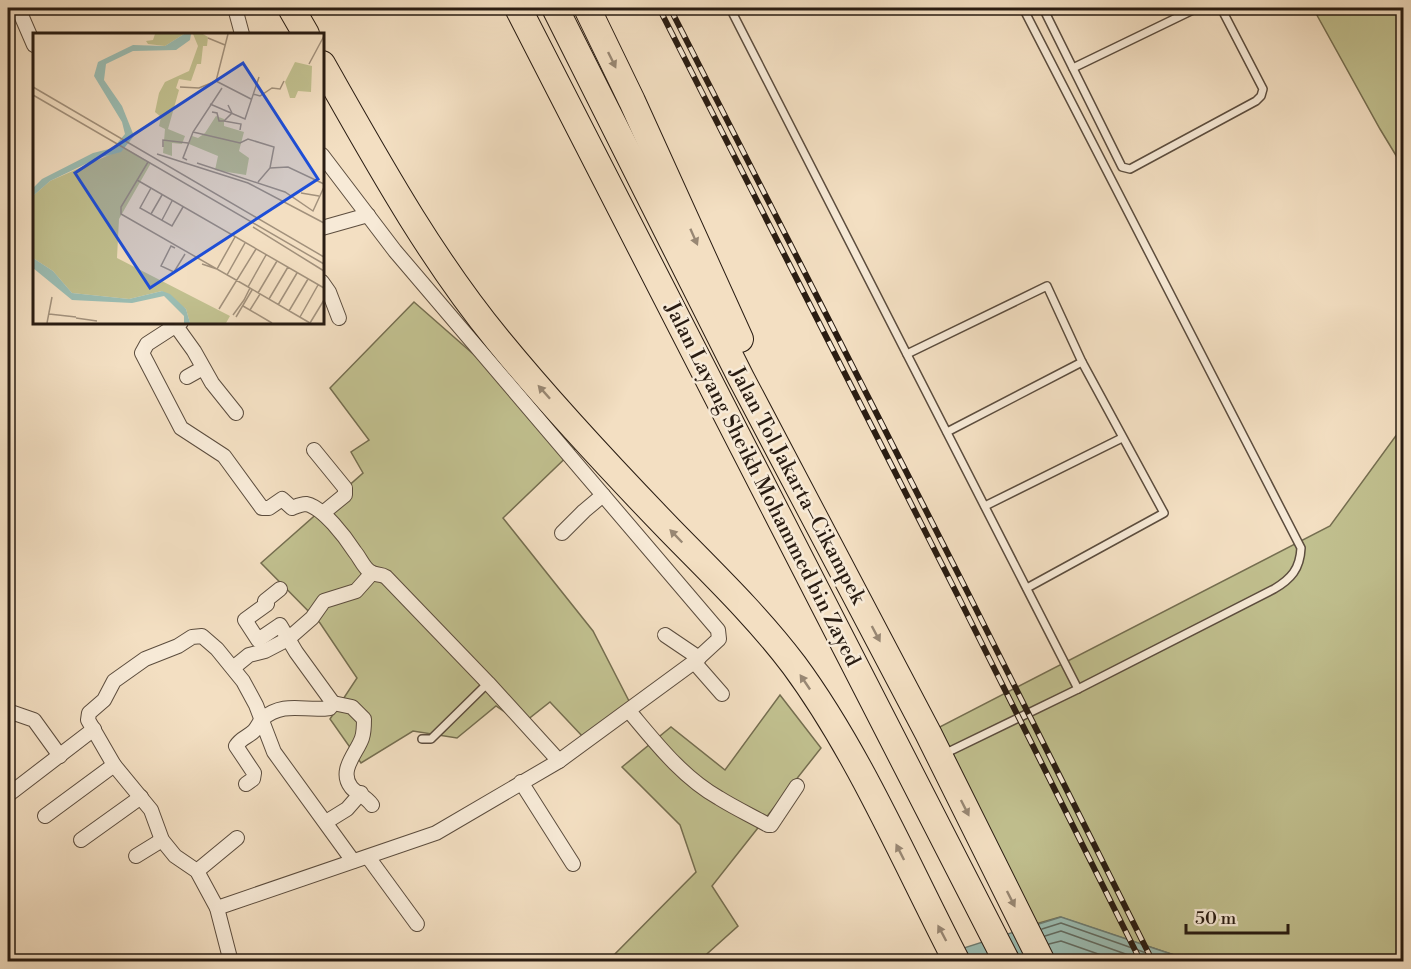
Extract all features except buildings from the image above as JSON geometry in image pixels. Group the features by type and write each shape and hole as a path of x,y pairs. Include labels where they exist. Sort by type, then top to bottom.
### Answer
{"highway":[{"path":"291,8 305,33"},
{"name":"Jalan Tol Jakarta–Cikampek","path":"510,8 993,962"},
{"name":"Jalan Layang Sheikh Mohammed bin Zayed","path":"518,8 1007,962"},
{"name":"Jalan Layang Sheikh Mohammed bin Zayed","path":"541,8 1021,962"},
{"name":"Jalan Tol Jakarta–Cikampek","path":"555,8 741,378 939,756 1042,962"},
{"path":"587,8 632,101 740,339 741,378"},
{"path":"324,67 431,248 498,340 623,481 757,620 794,665 827,713 863,777 957,962"}],"street":[{"path":"18,8 33,43"},
{"path":"235,8 242,33"},
{"path":"217,908 436,833 559,761 696,660 718,639 718,630 395,251 324,158"},
{"path":"324,227 368,215"},
{"path":"324,285 339,318"},
{"path":"236,413 212,383 179,324 147,344 142,353 181,428 225,456 262,507 269,508 282,499 292,508 308,505 323,513 354,550 364,567 372,573 386,577 489,683 559,761"},
{"path":"187,377 203,368"},
{"path":"314,450 345,488 345,493 323,513"},
{"path":"562,533 603,495"},
{"path":"233,668 249,655 265,651 288,639 312,618 324,601 356,591 372,573"},
{"path":"280,589 265,601 267,604 245,620 258,640 280,625 326,696 333,703 352,707 364,719 362,739 348,765 346,776 350,786 366,797 372,805"},
{"path":"665,635 696,660 722,694"},
{"path":"231,962 217,908 197,871 175,856 162,840 151,810 114,765 88,720 89,713 104,700 114,681 145,659 178,646 192,637 202,636 233,668 256,705 274,752 353,861"},
{"path":"246,784 253,778 254,773 237,746 241,739 254,731 261,720 287,707 300,706 322,710 330,708 333,703"},
{"path":"8,711 34,720 60,756"},
{"path":"629,711 676,766 718,798 768,825 771,825 797,786"},
{"path":"8,795 94,729"},
{"path":"45,816 114,765"},
{"path":"521,782 573,864"},
{"path":"326,822 346,809 361,794"},
{"path":"81,840 141,797"},
{"path":"197,871 237,838"},
{"path":"136,856 162,840"},
{"path":"368,857 417,924"}],"lane":[{"path":"730,8 1078,689"},
{"path":"939,756 1078,689 1286,582 1294,575 1299,564 1301,548 1023,8"},
{"path":"1043,8 1122,167 1130,170 1256,101 1261,96 1263,89 1221,8"},
{"path":"1073,68 1197,8"},
{"path":"907,354 1047,286 1082,362 1164,513 1027,588"},
{"path":"947,432 1082,362"},
{"path":"985,506 1122,438"},
{"path":"422,739 431,739 489,683"}],"shaded area":[{"path":"1313,8 1403,8 1403,167 1380,129"},
{"path":"414,302 578,446 503,518 593,631 630,703 584,738 550,702 522,724 496,706 457,738 413,731 361,763 330,719 357,678 320,623 261,563 363,473 351,452 369,440 330,388"},
{"path":"1403,426 1403,961 1192,961 1060,917 1025,927 928,733 1330,526"},
{"path":"780,695 821,748 712,886 738,926 699,961 607,962 696,872 680,825 622,767 671,727 725,770"}],"water":[{"path":"1061,917 1192,961 925,962 926,960"}],"railway":[{"path":"659,8 1141,962"},
{"path":"670,8 1153,962"}]}
